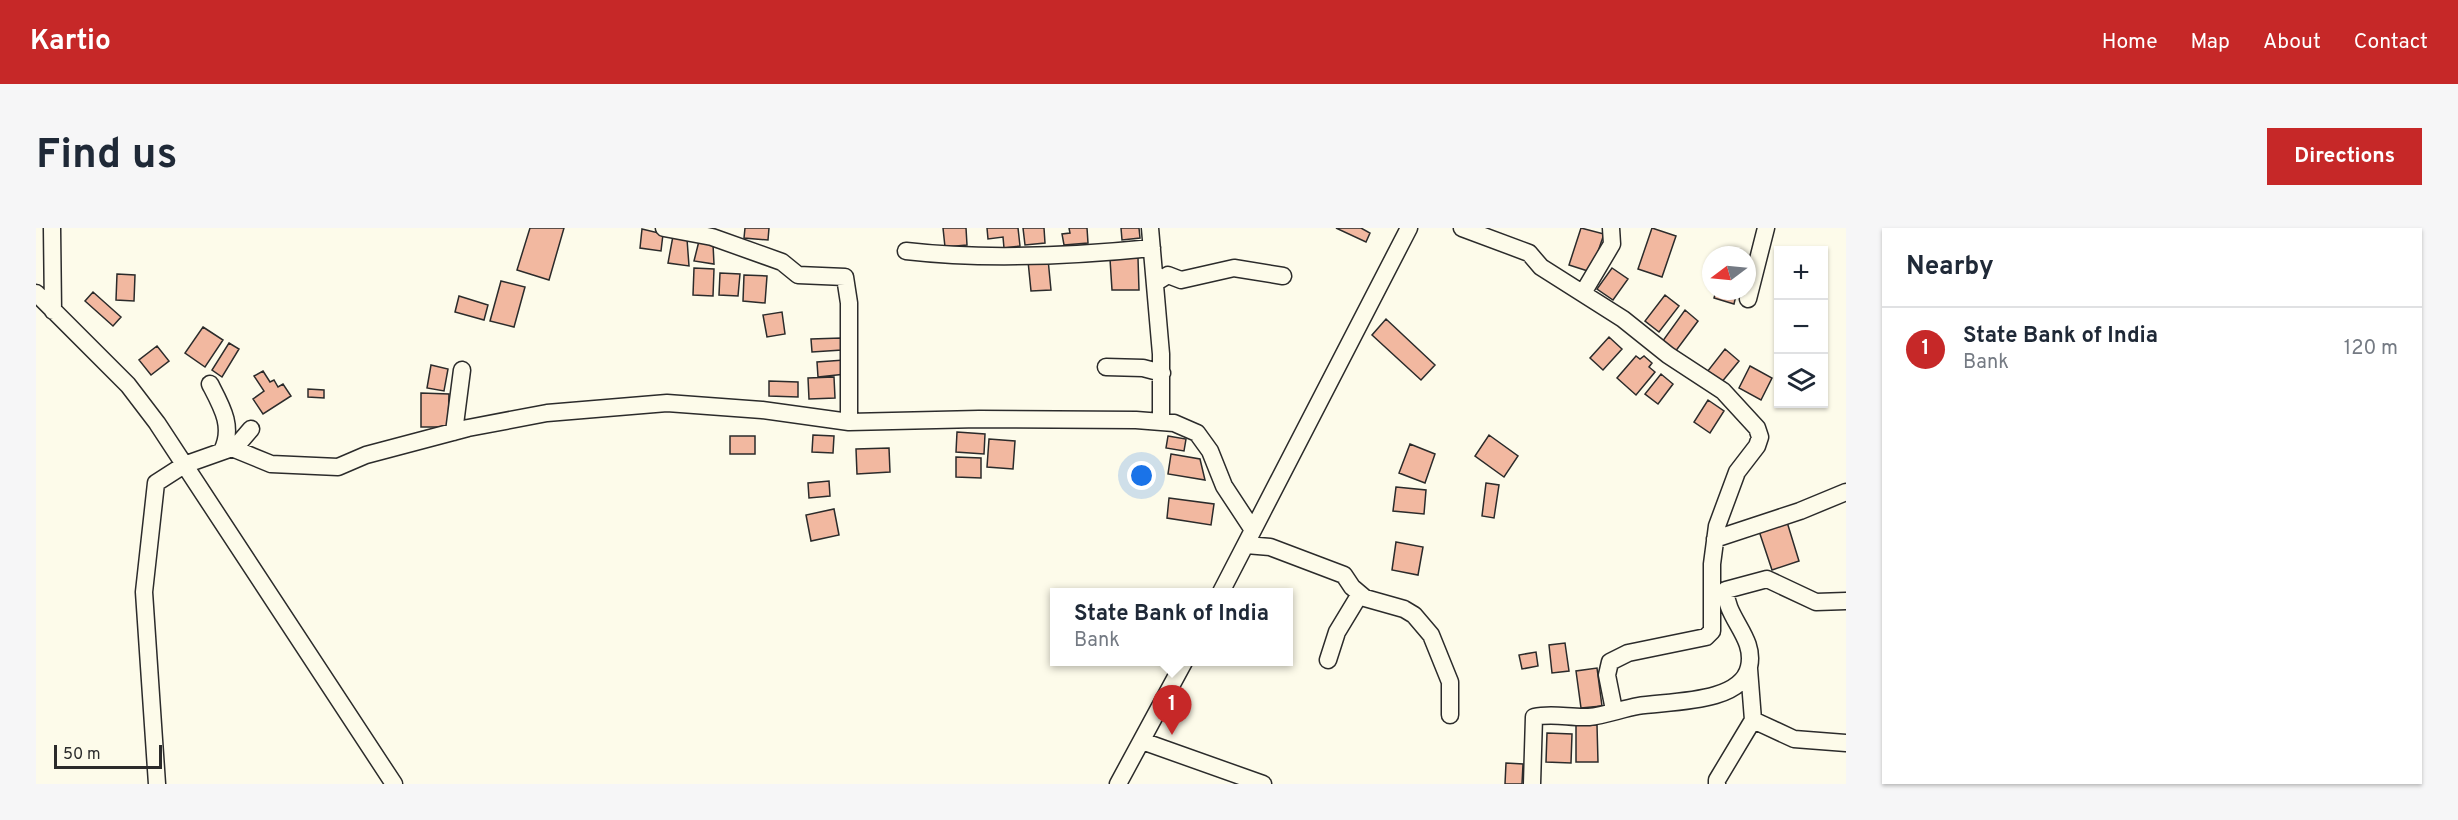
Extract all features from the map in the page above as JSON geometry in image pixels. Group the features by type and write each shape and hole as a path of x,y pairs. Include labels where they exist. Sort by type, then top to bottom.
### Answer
{"street":[{"path":"52,228 53,311"},
{"path":"664,228 722,241 782,262 798,275 845,277 849,303 849,422"},
{"path":"1150,228 1162,373 1161,422"},
{"path":"1223,588 1409,228"},
{"path":"1462,228 1529,253 1541,267 1623,319 1668,356 1723,391 1758,428 1760,437 1757,446 1737,472 1725,500 1715,539 1712,564 1712,631 1706,637 1628,653 1610,662 1607,675 1614,710"},
{"path":"1583,293 1612,244 1611,228"},
{"path":"1756,267 1766,228"},
{"path":"906,250 963,255 1072,254 1152,248"},
{"path":"1155,283 1168,275 1181,280 1234,268 1283,276"},
{"path":"36,293 128,385 157,423 394,784"},
{"path":"1106,367 1143,368 1162,373"},
{"path":"454,432 462,370"},
{"path":"210,384 221,405 229,437 222,451"},
{"path":"157,784 144,592 156,483 184,465 232,448 271,464 338,467 366,455 454,432 547,413 667,403 762,410 849,422 979,419 1174,423 1197,433 1210,451 1224,486 1250,537 1344,575 1365,598 1404,609 1414,615 1431,635 1450,682 1450,715"},
{"path":"222,451 239,442 251,429"},
{"path":"1715,539 1800,511 1846,492"},
{"path":"1717,784 1717,780 1753,720 1750,655 1746,639 1725,600 1726,590 1767,579 1816,602 1846,601"},
{"path":"1328,660 1337,632 1360,594"},
{"path":"1118,784 1182,666"},
{"path":"1532,784 1534,717 1560,714 1589,717 1614,710 1725,693 1741,684 1749,669"},
{"path":"1753,720 1794,739 1846,743"},
{"path":"1142,741 1263,784"}],"building":[{"path":"530,228 564,228 549,280 517,270"},
{"path":"745,228 769,228 768,240 744,238"},
{"path":"943,228 966,228 967,245 945,247"},
{"path":"987,228 1018,228 1020,246 1004,248 1003,237 988,239"},
{"path":"1023,228 1044,228 1045,243 1025,245"},
{"path":"1069,228 1087,228 1088,243 1064,245 1062,234 1070,233"},
{"path":"1121,228 1139,228 1140,238 1122,240"},
{"path":"1336,228 1361,228 1370,233 1366,242"},
{"path":"1581,228 1604,234 1591,272 1569,265"},
{"path":"1652,228 1676,236 1662,277 1638,269"},
{"path":"642,229 663,234 661,251 640,248"},
{"path":"673,236 687,239 689,266 668,263"},
{"path":"699,241 713,244 714,264 694,261"},
{"path":"1138,258 1139,290 1112,290 1110,259"},
{"path":"1048,259 1051,290 1031,291 1028,261"},
{"path":"694,268 714,269 713,296 693,295"},
{"path":"1612,268 1628,279 1613,300 1597,289"},
{"path":"720,273 740,274 738,296 719,295"},
{"path":"117,274 135,275 134,301 116,300"},
{"path":"744,275 767,276 765,303 743,301"},
{"path":"501,281 525,287 514,327 490,321"},
{"path":"93,292 121,317 113,326 85,301"},
{"path":"1665,295 1679,306 1659,332 1645,321"},
{"path":"459,296 488,305 484,320 455,312"},
{"path":"1721,300 1735,300 1734,304"},
{"path":"1685,310 1698,321 1675,352 1662,342"},
{"path":"782,312 785,334 767,337 763,315"},
{"path":"1386,319 1435,365 1421,380 1372,335"},
{"path":"203,327 223,340 205,367 185,353"},
{"path":"1609,337 1622,349 1603,370 1590,358"},
{"path":"841,338 842,350 812,352 811,339"},
{"path":"229,343 239,349 222,377 212,370"},
{"path":"157,346 169,361 151,375 139,360"},
{"path":"1725,349 1739,361 1721,383 1707,372"},
{"path":"1636,356 1640,359 1644,356 1652,363 1649,367 1655,372 1636,395 1617,378"},
{"path":"844,360 846,374 818,377 817,362"},
{"path":"431,365 448,369 444,391 427,388"},
{"path":"1750,366 1772,378 1761,400 1739,388"},
{"path":"263,371 270,382 274,380 278,387 283,384 291,396 263,414 253,399 264,391 254,376"},
{"path":"1661,374 1673,384 1658,404 1645,394"},
{"path":"834,377 835,398 809,399 808,378"},
{"path":"769,381 798,382 798,397 769,396"},
{"path":"308,389 324,390 324,398 308,397"},
{"path":"421,393 449,394 448,427 421,427"},
{"path":"1708,400 1724,411 1710,433 1694,422"},
{"path":"957,432 985,434 984,454 956,452"},
{"path":"813,435 834,436 833,453 812,452"},
{"path":"1489,435 1518,456 1504,477 1475,456"},
{"path":"730,436 755,436 755,454 730,454"},
{"path":"1168,436 1186,439 1184,451 1166,448"},
{"path":"989,439 1015,441 1013,469 987,467"},
{"path":"1410,444 1435,454 1425,483 1399,473"},
{"path":"889,448 890,472 857,474 856,449"},
{"path":"1171,454 1200,459 1205,480 1168,474"},
{"path":"956,457 981,458 981,478 956,477"},
{"path":"829,481 830,496 809,498 808,483"},
{"path":"1486,483 1499,485 1494,518 1482,516"},
{"path":"1396,487 1426,490 1424,514 1393,511"},
{"path":"1169,498 1214,504 1211,525 1167,518"},
{"path":"834,509 839,535 811,541 806,515"},
{"path":"1787,522 1799,561 1772,570 1759,531"},
{"path":"1396,542 1423,547 1418,575 1392,570"},
{"path":"1565,643 1569,671 1552,673 1549,645"},
{"path":"1536,652 1538,666 1522,669 1519,655"},
{"path":"1597,668 1602,706 1581,708 1576,671"},
{"path":"1576,725 1597,725 1598,762 1576,762"},
{"path":"1547,733 1572,734 1571,763 1546,762"},
{"path":"1506,763 1523,764 1522,784 1505,784"}],"place":[{"name":"State Bank of India","path":"1172,735"}]}
